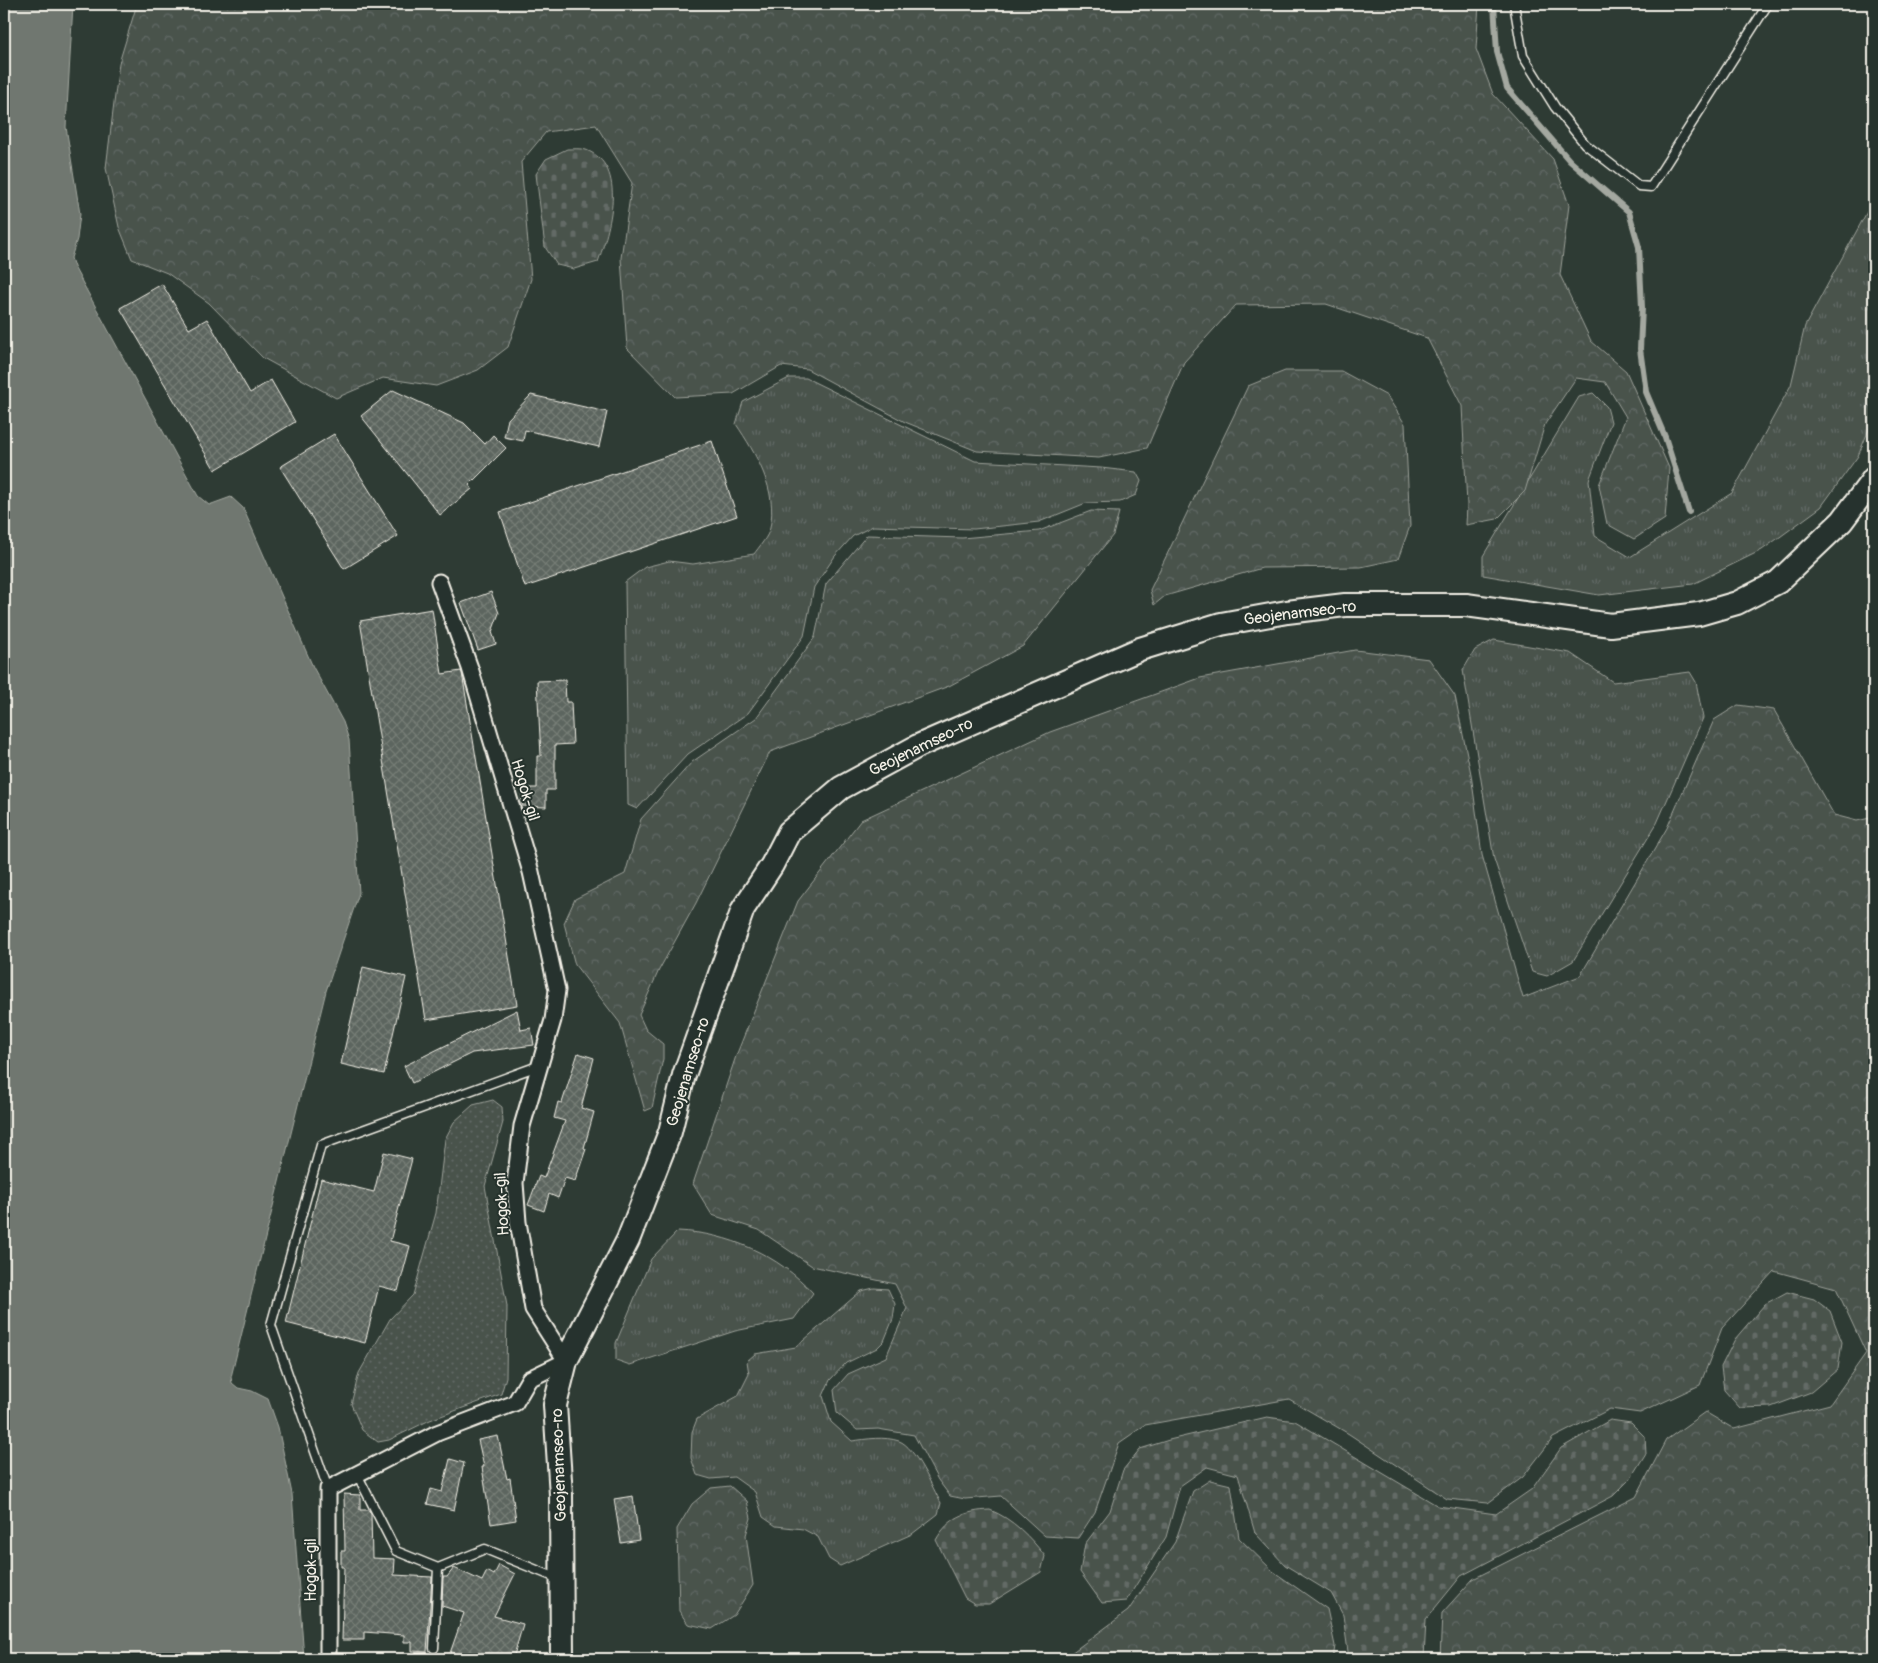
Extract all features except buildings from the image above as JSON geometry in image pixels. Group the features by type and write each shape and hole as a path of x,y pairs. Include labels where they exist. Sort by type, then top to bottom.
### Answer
{"main road":[{"name":"Geojenamseo-ro","path":"562,1659 561,1495 555,1405 566,1361 628,1240 670,1132 684,1075 743,909 772,865 789,832 841,788 918,746 1140,649 1220,624 1287,612 1345,605 1466,605 1611,625 1699,614 1737,603 1778,582 1842,521 1874,478"}],"street":[{"name":"Hogok-gil","path":"439,582 470,668 531,872 557,990 553,1020 522,1126 515,1183 518,1222 533,1308 566,1361"},
{"path":"328,1489 437,1433 515,1403 529,1379 566,1361"},
{"name":"Hogok-gil","path":"328,1489 328,1659"}],"lane":[{"path":"1514,4 1524,56 1555,107 1585,144 1639,186 1651,187 1768,4"},
{"path":"328,1489 271,1325 321,1145 538,1066"},
{"path":"357,1474 396,1551 438,1568 485,1549 561,1580"},
{"path":"434,1648 438,1568"}],"green space":[{"path":"137,4 1479,4 1476,49 1493,94 1553,159 1569,205 1560,275 1591,341 1626,371 1669,468 1665,519 1634,539 1607,524 1599,485 1626,417 1605,382 1576,378 1545,424 1525,491 1497,519 1466,525 1467,505 1462,406 1427,338 1326,304 1236,305 1184,362 1147,448 1099,458 977,451 905,422 807,369 781,366 733,394 675,397 627,348 621,258 632,183 596,125 546,132 521,162 531,279 508,347 478,370 436,386 383,378 336,398 263,358 209,303 167,273 132,259 119,227 106,168 119,63"},
{"path":"567,149 584,149 599,158 608,170 612,184 612,200 607,234 598,262 574,269 557,265 545,247 536,174 546,159"},
{"path":"1874,199 1874,417 1858,456 1821,507 1762,550 1693,584 1599,595 1483,575 1483,556 1579,397 1593,393 1607,407 1611,422 1589,480 1595,536 1630,557 1732,493 1791,385 1805,326"},
{"path":"1285,371 1341,371 1387,396 1405,424 1410,526 1398,559 1361,567 1262,568 1165,596 1154,605 1150,590 1248,386"},
{"path":"789,378 806,378 975,461 1101,468 1136,472 1141,481 1136,495 1120,502 1086,503 1039,522 974,529 873,526 853,536 835,556 814,587 804,636 748,713 688,754 637,809 628,805 625,582 645,567 669,561 693,564 754,554 770,528 771,500 764,473 736,424 743,402"},
{"path":"1091,511 1119,512 1113,535 1023,646 949,686 770,752 696,903 659,970 639,1015 646,1030 663,1044 663,1059 652,1108 645,1111 620,1023 575,965 564,923 575,899 625,874 641,819 692,762 756,718 815,637 826,584 867,535 962,538 1039,531"},
{"path":"1494,640 1570,653 1613,682 1690,672 1696,682 1703,718 1657,823 1573,961 1547,976 1532,972 1494,859 1463,670 1475,650"},
{"path":"1355,650 1429,659 1455,696 1471,774 1482,855 1523,998 1580,976 1667,828 1714,720 1738,705 1774,710 1834,815 1857,821 1874,817 1874,1659 1440,1659 1442,1613 1473,1579 1636,1497 1666,1440 1705,1412 1734,1429 1830,1404 1866,1353 1836,1288 1774,1271 1722,1328 1700,1385 1640,1413 1610,1409 1553,1438 1523,1477 1488,1503 1447,1499 1349,1434 1289,1399 1145,1425 1119,1443 1095,1512 1078,1538 1045,1536 1001,1496 965,1499 950,1496 938,1480 914,1435 878,1429 857,1430 837,1413 834,1390 848,1374 886,1357 907,1308 895,1284 812,1266 759,1230 712,1215 693,1184 736,1056 798,901 861,820 1050,732 1200,678"},
{"path":"493,1100 502,1107 503,1122 485,1186 507,1306 506,1377 501,1394 430,1420 389,1440 378,1442 362,1430 351,1404 359,1373 390,1319 413,1295 436,1213 445,1139 454,1122 473,1105"},
{"path":"678,1231 715,1236 751,1248 785,1268 813,1293 794,1319 735,1331 630,1365 616,1360 616,1343 651,1259"},
{"path":"874,1288 888,1289 895,1304 893,1319 884,1341 877,1348 846,1363 830,1380 823,1396 831,1422 852,1441 876,1438 899,1441 905,1445 917,1459 941,1503 938,1514 912,1534 840,1566 829,1559 818,1537 803,1529 776,1526 763,1517 755,1492 734,1477 711,1479 697,1475 691,1458 692,1432 697,1419 738,1396 749,1374 747,1361 755,1354 796,1347 861,1291"},
{"path":"1787,1292 1814,1299 1830,1311 1842,1342 1838,1369 1811,1392 1771,1407 1740,1408 1724,1390 1721,1367 1735,1339 1765,1304"},
{"path":"1267,1417 1295,1421 1438,1506 1496,1514 1532,1489 1561,1448 1610,1420 1631,1423 1645,1437 1646,1453 1630,1479 1613,1496 1461,1576 1426,1619 1424,1659 1349,1659 1343,1615 1331,1593 1285,1565 1255,1533 1238,1475 1207,1467 1180,1486 1166,1537 1126,1601 1102,1603 1080,1572 1085,1544 1110,1511 1123,1470 1140,1449 1169,1440"},
{"path":"1210,1480 1231,1485 1239,1538 1274,1572 1327,1609 1335,1646 1333,1659 1063,1659 1128,1611 1175,1542 1193,1491"},
{"path":"730,1486 747,1501 751,1518 746,1535 753,1585 734,1615 712,1629 688,1624 679,1611 677,1529 692,1504 711,1488"},
{"path":"990,1510 1006,1518 1020,1529 1045,1556 1041,1572 989,1604 975,1604 965,1598 936,1540 952,1521 959,1517 973,1512"}],"shaded area":[{"path":"4,4 73,4 66,127 80,214 77,239 71,258 74,267 198,496 209,505 231,497 243,508 313,667 343,722 349,740 359,893 326,991 231,1377 232,1383 238,1388 252,1391 268,1399 278,1427 292,1494 304,1659 4,1659"}],"waterway":[{"path":"1494,4 1497,52 1507,88 1570,161 1629,212 1639,247 1642,307 1640,349 1646,392 1665,437 1689,512"}]}
